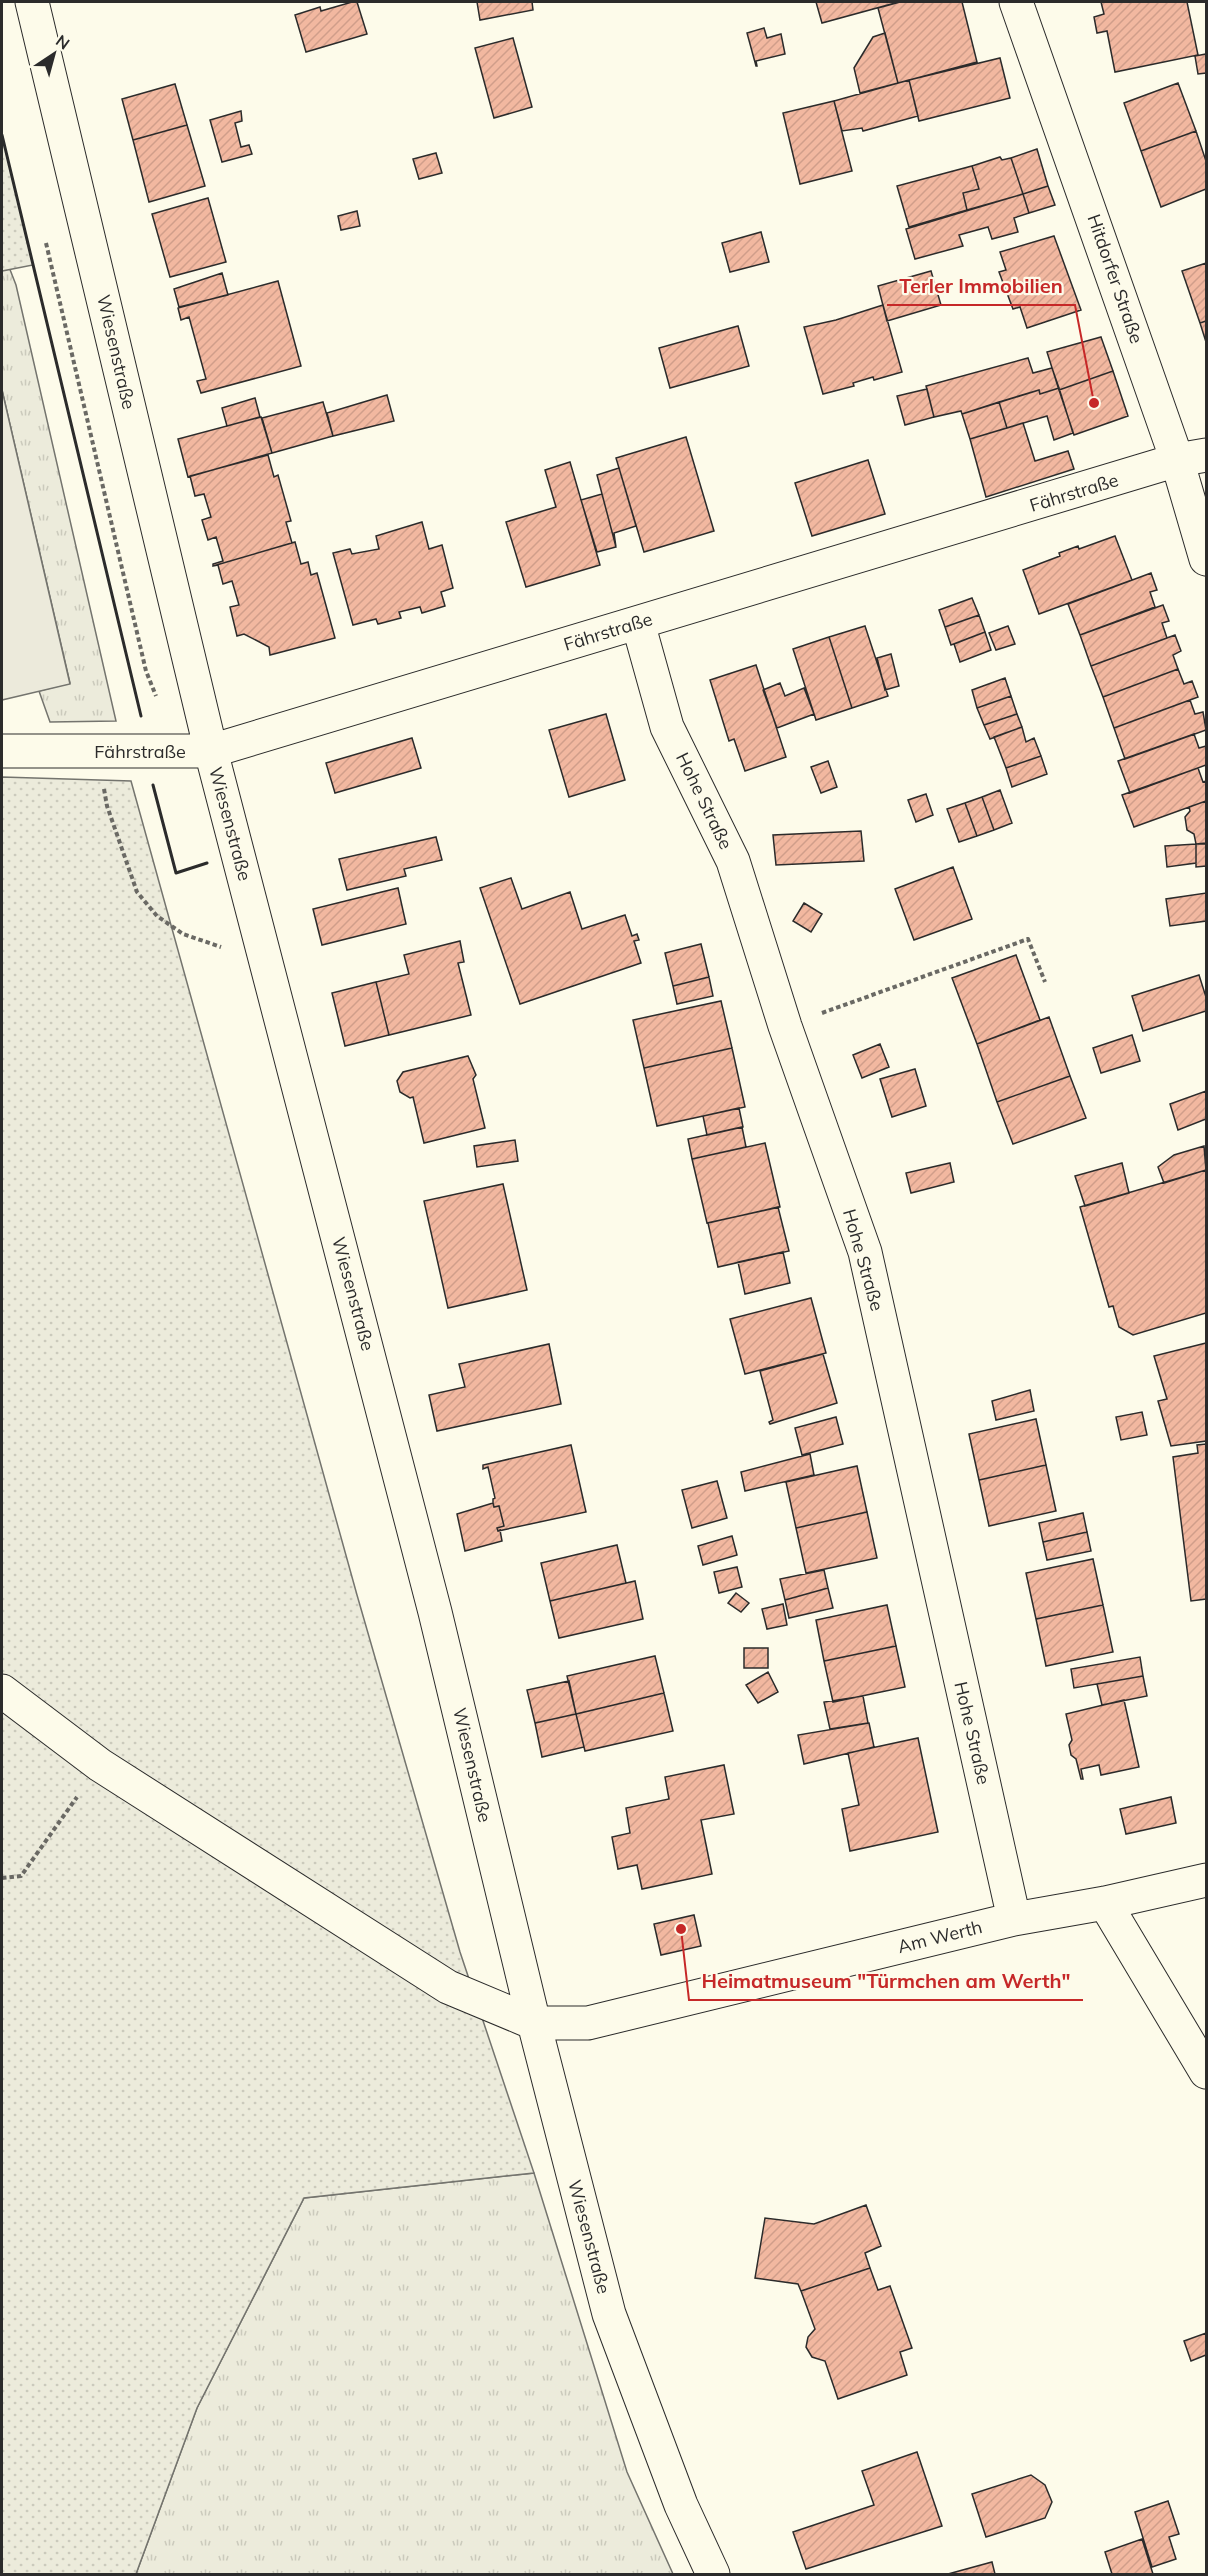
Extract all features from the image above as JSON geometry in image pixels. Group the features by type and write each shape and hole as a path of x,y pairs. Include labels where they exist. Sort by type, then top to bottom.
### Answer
{"street":[{"name":"Wiesenstraße","path":"32,2 211,751 435,1612 534,2023 609,2314 681,2505 713,2574"},
{"name":"Hitdorfer Straße","path":"1016,2 1192,458 1206,559"},
{"name":"Fährstraße","path":"2,751 211,751 1192,458"},
{"name":"Hohe Straße","path":"638,623 667,727 733,861 785,1026 865,1252 1014,1919"},
{"path":"2,1691 100,1765 448,1987 534,2023"},
{"name":"Am Werth","path":"534,2023 588,2023 1014,1919 1105,1903 1206,1880"},
{"path":"1105,1903 1206,2072"}],"path":[{"path":"99,752 107,806 138,892 157,916 183,934 217,946 240,947 261,942"},
{"path":"785,1026 1028,939 1045,982"},
{"path":"2,1878 21,1876 100,1765"}],"green space":[{"path":"2,135 33,265 2,271"},
{"path":"2,249 16,285 116,721 50,722 39,691 70,683 2,390"},
{"path":"2,777 131,781 357,1595 460,1952 534,2173 304,2198 197,2408 136,2574 2,2574"},
{"path":"534,2173 627,2472 673,2574 136,2574 197,2408 304,2198"}],"shaded area":[{"path":"2,390 70,684 2,700"}],"building":[{"path":"357,2 367,34 306,52 295,15 320,7 321,11"},
{"path":"477,2 532,2 533,10 480,20"},
{"path":"816,2 894,2 895,3 822,23"},
{"path":"900,2 962,2 977,62 898,83 878,8"},
{"path":"1101,2 1187,2 1198,55 1115,72 1107,31 1097,33 1094,17 1104,14"},
{"path":"764,28 767,38 781,34 785,54 756,61 756,66 747,33"},
{"path":"885,33 898,83 860,93 854,68 873,37"},
{"path":"513,38 532,107 494,118 475,48"},
{"path":"1206,54 1206,73 1198,74 1195,56"},
{"path":"1000,58 1010,98 919,121 909,80"},
{"path":"909,80 918,116 863,131 862,128 842,131 834,101"},
{"path":"1178,83 1196,131 1141,151 1124,103"},
{"path":"175,84 187,125 133,140 122,99"},
{"path":"834,101 852,171 800,184 783,113"},
{"path":"241,111 242,121 235,123 241,147 249,145 252,154 222,162 210,120"},
{"path":"187,125 205,186 149,202 133,140"},
{"path":"1196,131 1206,161 1206,189 1161,207 1141,151"},
{"path":"1037,149 1048,186 1023,194 1011,158"},
{"path":"436,153 442,173 419,179 413,159"},
{"path":"1000,157 1002,160 1011,158 1023,194 967,210 963,193 979,189 972,166"},
{"path":"972,166 979,189 963,193 967,210 909,227 897,186"},
{"path":"1048,186 1055,205 1029,213 1023,194"},
{"path":"1023,194 1029,213 1014,218 1018,232 992,239 988,227 959,235 963,246 915,259 906,229"},
{"path":"208,198 226,262 170,277 152,214"},
{"path":"357,211 360,226 341,230 338,216"},
{"path":"761,232 769,262 730,272 722,243"},
{"path":"1054,236 1081,310 1027,328 1020,307 1013,309 999,272 1006,270 1000,252"},
{"path":"1206,263 1206,321 1200,323 1182,271"},
{"path":"931,271 941,305 887,321 878,286"},
{"path":"222,273 228,295 179,307 174,289"},
{"path":"278,281 301,366 201,393 197,381 206,379 189,317 181,320 178,308"},
{"path":"883,305 902,372 874,380 873,377 853,383 854,386 823,394 804,327 836,320"},
{"path":"1206,321 1206,342 1200,323"},
{"path":"738,326 749,366 670,388 659,348"},
{"path":"1101,337 1113,371 1059,390 1047,352"},
{"path":"1028,358 1033,373 1052,368 1059,388 1040,394 1039,390 962,414 961,411 934,417 926,386"},
{"path":"1113,371 1128,416 1074,435 1059,390"},
{"path":"1059,388 1073,433 1054,440 1047,416 1007,428 999,402 1039,390 1040,394"},
{"path":"927,389 934,417 905,425 897,396"},
{"path":"387,395 394,421 333,436 327,413"},
{"path":"255,398 260,417 227,426 222,408"},
{"path":"323,402 333,436 272,453 262,418"},
{"path":"999,402 1007,428 970,439 962,414"},
{"path":"261,417 272,453 188,477 178,439"},
{"path":"1023,423 1035,461 1068,451 1074,469 986,497 970,439"},
{"path":"686,437 714,531 644,552 616,458"},
{"path":"268,455 274,477 278,475 291,521 286,522 292,543 213,566 223,561 216,537 208,540 202,520 211,517 204,494 195,496 190,476"},
{"path":"868,460 885,514 812,536 795,483"},
{"path":"570,462 600,565 526,587 506,522 556,507 545,470"},
{"path":"619,468 636,526 614,533 616,547 597,475"},
{"path":"602,494 616,547 597,552 581,500"},
{"path":"422,522 429,549 442,545 453,588 441,592 445,606 422,613 420,607 399,612 401,618 378,624 376,619 353,625 333,553 350,549 352,554 379,549 376,536"},
{"path":"1115,536 1132,580 1039,614 1023,570 1060,556 1059,553 1078,546 1079,549"},
{"path":"295,542 301,564 308,562 311,575 317,573 335,638 270,655 269,647 244,634 237,636 230,607 239,605 232,581 223,584 218,565 213,566"},
{"path":"1151,573 1157,590 1150,592 1155,607 1080,635 1068,604"},
{"path":"972,598 979,615 945,627 939,610"},
{"path":"1163,605 1169,621 1162,623 1167,638 1091,666 1080,635"},
{"path":"979,615 985,632 951,645 945,627"},
{"path":"865,626 888,696 852,708 829,637"},
{"path":"1008,626 1015,644 996,650 989,633"},
{"path":"985,632 991,650 960,662 954,644"},
{"path":"1175,635 1181,651 1173,655 1178,669 1103,697 1091,666"},
{"path":"829,637 852,708 816,720 793,649"},
{"path":"891,654 899,686 885,690 877,658"},
{"path":"756,665 786,757 745,771 734,739 729,741 710,680"},
{"path":"1178,669 1184,684 1192,681 1198,697 1114,728 1103,697"},
{"path":"1005,678 1011,696 977,708 972,690"},
{"path":"780,683 785,696 804,688 814,714 777,728 763,690"},
{"path":"1011,696 1017,714 984,725 977,708"},
{"path":"1190,700 1195,714 1203,712 1206,730 1125,759 1114,728"},
{"path":"606,714 625,780 569,797 549,730"},
{"path":"1017,714 1022,727 990,739 984,725"},
{"path":"1022,727 1026,742 1034,738 1041,756 1006,768 994,737"},
{"path":"1194,734 1199,748 1206,746 1206,765 1130,793 1118,761"},
{"path":"412,738 421,768 335,793 326,763"},
{"path":"1041,756 1047,774 1012,787 1006,768"},
{"path":"828,761 837,787 821,793 811,767"},
{"path":"1198,768 1203,782 1206,781 1206,801 1134,827 1122,795"},
{"path":"1000,790 1012,823 994,830 982,797"},
{"path":"926,794 933,815 916,822 908,800"},
{"path":"982,797 994,830 977,836 965,803"},
{"path":"1206,801 1206,843 1196,844 1194,834 1187,830 1185,817 1190,811 1189,807"},
{"path":"965,803 977,836 959,842 947,809"},
{"path":"861,831 864,861 776,865 773,835"},
{"path":"436,837 442,860 404,869 406,876 347,890 339,859"},
{"path":"1196,844 1196,863 1167,867 1165,846"},
{"path":"1196,844 1206,844 1206,866 1196,867"},
{"path":"953,867 972,919 914,940 895,889"},
{"path":"511,878 522,909 570,892 582,929 625,915 632,936 637,934 639,940 634,941 641,963 520,1004 480,888"},
{"path":"398,888 406,924 322,945 313,909"},
{"path":"1206,893 1206,921 1170,926 1166,899"},
{"path":"804,903 822,914 811,932 793,921"},
{"path":"460,941 464,962 458,963 471,1015 389,1035 376,982 409,974 404,955"},
{"path":"701,944 709,977 673,986 665,953"},
{"path":"1016,955 1040,1020 977,1044 952,978"},
{"path":"1199,975 1206,997 1206,1011 1143,1031 1132,996"},
{"path":"709,977 713,996 677,1004 673,986"},
{"path":"376,982 389,1035 345,1046 332,993"},
{"path":"721,1001 732,1048 644,1068 633,1020"},
{"path":"1049,1017 1070,1076 997,1102 977,1044"},
{"path":"1132,1035 1140,1061 1101,1073 1093,1048"},
{"path":"880,1044 889,1067 862,1078 853,1055"},
{"path":"732,1048 745,1107 657,1126 644,1068"},
{"path":"468,1056 476,1075 473,1079 485,1128 424,1143 413,1097 410,1098 400,1092 397,1081 403,1072"},
{"path":"915,1069 926,1106 892,1117 880,1079"},
{"path":"1070,1076 1086,1118 1013,1144 997,1102"},
{"path":"1206,1091 1206,1119 1178,1130 1170,1104"},
{"path":"739,1108 743,1127 707,1135 703,1116"},
{"path":"742,1127 746,1147 692,1159 688,1139"},
{"path":"515,1140 518,1161 477,1167 474,1146"},
{"path":"765,1143 780,1207 707,1223 692,1159"},
{"path":"1204,1146 1206,1170 1164,1183 1158,1167 1174,1155"},
{"path":"950,1163 954,1182 911,1193 906,1173"},
{"path":"1122,1163 1129,1193 1085,1206 1075,1176"},
{"path":"1206,1170 1206,1313 1133,1335 1119,1327 1113,1306 1109,1307 1080,1207"},
{"path":"503,1184 527,1290 448,1308 424,1201"},
{"path":"778,1207 789,1251 718,1267 708,1223"},
{"path":"783,1252 790,1283 745,1294 738,1262"},
{"path":"811,1298 826,1353 745,1374 730,1319"},
{"path":"1206,1343 1206,1441 1171,1446 1158,1401 1167,1399 1154,1356"},
{"path":"549,1344 561,1404 437,1431 429,1395 465,1387 459,1364"},
{"path":"823,1354 837,1403 770,1424 769,1422 773,1420 760,1371"},
{"path":"1030,1390 1034,1411 996,1420 992,1401"},
{"path":"1142,1412 1147,1435 1121,1440 1116,1417"},
{"path":"836,1417 843,1444 802,1455 795,1428"},
{"path":"1036,1419 1046,1465 979,1480 969,1434"},
{"path":"1206,1444 1206,1599 1191,1601 1173,1457 1198,1453 1197,1445"},
{"path":"571,1445 586,1512 498,1531 497,1528 504,1526 499,1506 494,1507 493,1499 495,1498 488,1467 483,1469 483,1465"},
{"path":"810,1454 814,1475 745,1491 741,1472"},
{"path":"1046,1465 1056,1511 989,1526 979,1480"},
{"path":"857,1466 867,1512 796,1528 786,1482"},
{"path":"717,1481 727,1518 692,1528 682,1490"},
{"path":"493,1503 494,1507 499,1506 504,1526 497,1528 498,1531 500,1530 502,1541 465,1551 457,1514"},
{"path":"867,1512 877,1558 806,1573 796,1528"},
{"path":"1083,1513 1087,1532 1043,1542 1039,1523"},
{"path":"1087,1532 1091,1551 1047,1560 1043,1542"},
{"path":"732,1536 737,1555 703,1565 698,1546"},
{"path":"617,1545 626,1583 550,1601 541,1563"},
{"path":"1093,1559 1103,1605 1036,1619 1026,1573"},
{"path":"737,1567 742,1587 719,1593 714,1572"},
{"path":"824,1570 828,1588 785,1600 780,1579"},
{"path":"635,1581 643,1619 559,1638 550,1601"},
{"path":"828,1588 833,1608 789,1618 785,1600"},
{"path":"736,1593 749,1603 741,1612 728,1603"},
{"path":"783,1604 787,1625 767,1629 762,1609"},
{"path":"887,1605 896,1646 824,1661 816,1620"},
{"path":"1103,1605 1113,1652 1046,1666 1036,1619"},
{"path":"896,1646 905,1687 833,1702 824,1661"},
{"path":"744,1648 768,1648 768,1668 744,1668"},
{"path":"655,1656 664,1693 576,1714 567,1676"},
{"path":"1140,1657 1143,1676 1074,1688 1071,1669"},
{"path":"768,1672 778,1692 758,1703 746,1685"},
{"path":"1143,1676 1147,1696 1102,1705 1097,1684"},
{"path":"569,1681 576,1714 535,1723 527,1690"},
{"path":"664,1693 673,1731 585,1751 576,1714"},
{"path":"863,1696 868,1723 830,1729 824,1702"},
{"path":"1124,1700 1139,1767 1101,1775 1099,1765 1081,1769 1083,1779 1081,1779 1076,1759 1071,1755 1069,1745 1072,1740 1066,1714"},
{"path":"576,1714 584,1747 542,1757 535,1723"},
{"path":"869,1723 874,1747 804,1764 798,1735"},
{"path":"918,1738 938,1832 850,1851 842,1809 859,1805 848,1753"},
{"path":"724,1765 734,1814 701,1820 712,1874 642,1889 637,1865 618,1869 612,1837 630,1833 626,1808 669,1799 665,1777"},
{"path":"1171,1797 1176,1823 1126,1834 1120,1809"},
{"path":"694,1915 701,1946 661,1955 654,1924"},
{"path":"866,2205 881,2246 865,2253 870,2268 801,2291 798,2284 755,2278 765,2218 814,2224"},
{"path":"870,2268 878,2290 890,2286 912,2348 900,2352 907,2375 838,2399 825,2361 812,2357 806,2347 808,2337 815,2329 801,2291"},
{"path":"1206,2333 1206,2355 1191,2361 1184,2341"},
{"path":"917,2452 942,2526 806,2569 793,2532 874,2505 862,2471"},
{"path":"1031,2475 1045,2485 1052,2502 1045,2518 986,2537 972,2494"},
{"path":"1168,2501 1179,2534 1169,2537 1176,2559 1152,2567 1135,2512"},
{"path":"1142,2539 1153,2574 1112,2574 1105,2552"},
{"path":"992,2562 995,2574 948,2574"}],"wall":[{"path":"2,135 141,716"},
{"path":"153,785 176,873 207,863"}],"place":[{"name":"Terler Immobilien","path":"1094,403"},
{"name":"Heimatmuseum \"Türmchen am Werth\"","path":"681,1929"}]}
